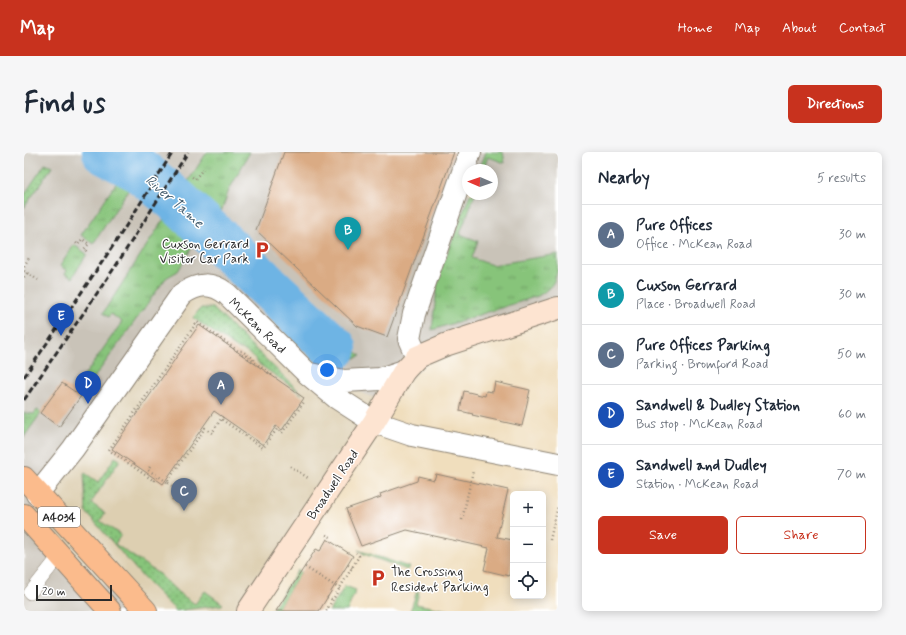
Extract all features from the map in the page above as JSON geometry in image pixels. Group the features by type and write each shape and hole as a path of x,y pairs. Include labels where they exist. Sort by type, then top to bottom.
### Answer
{"main road":[{"path":"31,486 35,510 66,544 63,559"},
{"name":"A4034","path":"31,486 146,611"},
{"name":"A4034","path":"24,514 110,611"}],"street":[{"path":"411,364 409,339 414,314 470,152"},
{"name":"McKean Road","path":"31,486 73,449 182,294 191,288 205,286 218,287 227,294 307,373 337,398 374,422 412,435 558,464"},
{"path":"307,373 344,381 380,379 445,345 558,308"},
{"name":"Broadwell Road","path":"248,611 411,364"}],"lane":[{"path":"30,593 63,559"}],"path":[{"path":"192,176 195,180 202,169"},
{"path":"76,243 78,245 82,239 89,244 84,249 88,252"},
{"path":"24,266 29,258"},
{"path":"24,277 25,272 38,280"},
{"path":"158,476 154,481 109,450 197,322 238,351 242,351 254,359 254,362"},
{"path":"242,355 243,354 277,379"},
{"path":"167,482 205,428 212,433 222,418 263,448 276,429 282,433 306,400"},
{"path":"462,520 474,465"},
{"path":"290,466 312,481"},
{"path":"150,467 148,470 179,491 172,500"},
{"path":"550,540 558,506"},
{"path":"326,611 353,568 359,556 356,553"},
{"path":"348,565 353,568"},
{"path":"304,567 340,590"},
{"path":"327,597 333,600"}],"shaded area":[{"path":"24,152 558,152 558,308 445,345 386,402 307,373 227,294 191,288 37,494 35,510 129,611 24,611","holes":["183,190 215,219 169,212"]},
{"path":"205,286 386,402 248,611 129,611 35,510 37,494 182,294"}],"green space":[{"path":"84,152 140,152 148,160 93,244 81,235 123,173 119,169"},
{"path":"207,152 250,152 229,190 221,212 197,239 178,271 166,278 86,389 79,383 122,322 111,314 108,317 103,313"},
{"path":"486,152 503,152 505,163 488,157 485,164 481,164"},
{"path":"45,164 52,167 24,208 24,195"},
{"path":"468,200 473,200 460,234 478,241 472,258 492,265 558,254 558,268 555,279 549,288 538,296 432,330 438,278"},
{"path":"231,234 343,340 325,356 212,253"},
{"path":"74,245 87,254 72,278 65,274 67,271 60,266"},
{"path":"201,308 213,308 302,394 256,362 255,358 242,349 238,349 193,318"},
{"path":"343,340 361,356 347,361 339,361 325,356"},
{"path":"37,410 41,413 24,437 24,413 34,414"},
{"path":"115,457 120,460 91,503 105,513 100,521 121,535 115,544 159,574 179,593 195,604 205,591 223,604 222,605 176,611 146,581 86,512 84,474 85,473 98,482"},
{"path":"358,550 409,567 407,570 364,554"},
{"path":"298,570 301,572 276,611 271,611"},
{"path":"345,586 356,590 347,611 329,611"},
{"path":"417,591 419,592 416,604 452,611 410,611"}],"building":[{"path":"284,152 454,152 387,337 357,326 256,230"},
{"path":"199,325 304,398 282,430 276,426 263,445 214,411 163,484 112,449"},
{"path":"495,382 530,390 522,426 460,411 464,391 485,396 486,391 493,392"},
{"path":"62,383 81,396 59,427 40,413"},
{"path":"436,474 508,490 497,537 510,539 509,576 484,570 489,548 407,530 361,546 346,509 381,497 380,494 417,481 418,476 434,480"},
{"path":"327,539 353,556 319,611 276,611 316,549 320,551"}],"waterway":[{"name":"River Tame","path":"105,152 138,169 176,200 334,348"}],"railway":[{"path":"24,377 117,240 173,152"},
{"path":"24,400 117,264 188,152"}],"place":[{"name":"Cuxson Gerrard Visitor Car Park","path":"262,250"},
{"name":"Cuxson Gerrard","path":"348,250"},
{"name":"Sandwell and Dudley","path":"61,336"},
{"name":"Sandwell & Dudley Station","path":"88,404"},
{"name":"Pure Offices","path":"221,405"},
{"name":"Pure Offices Parking","path":"184,511"},
{"name":"The Crossing Resident Parking","path":"378,578"}]}
